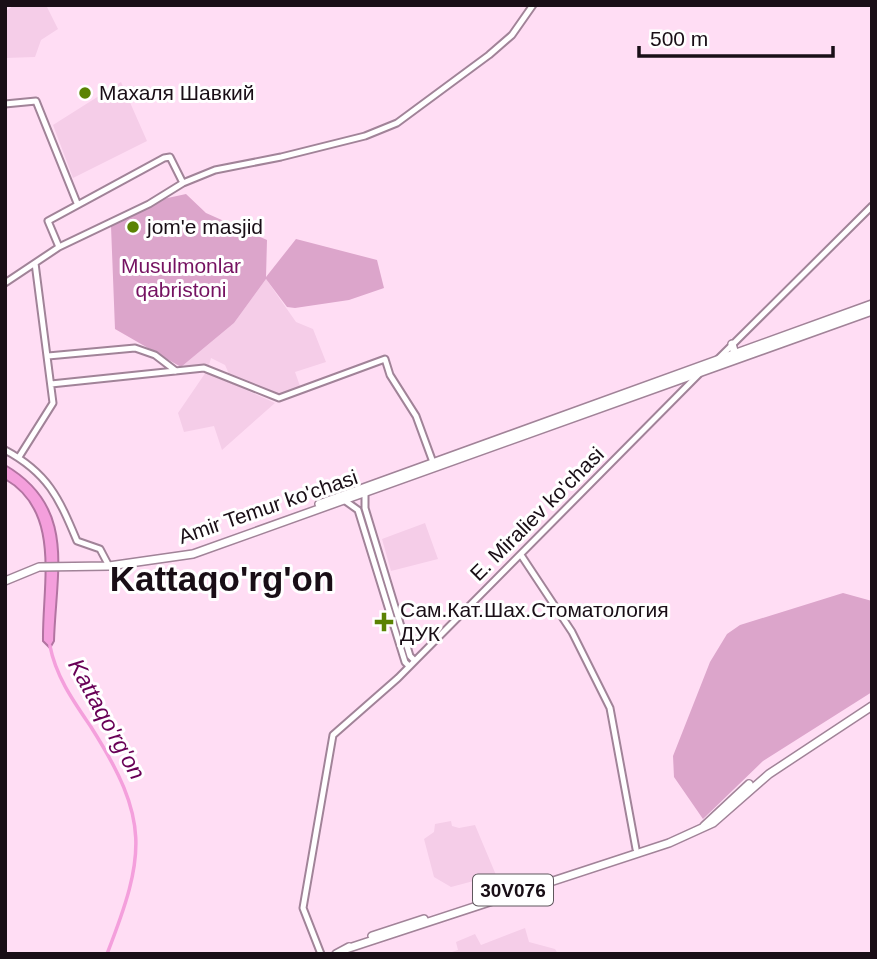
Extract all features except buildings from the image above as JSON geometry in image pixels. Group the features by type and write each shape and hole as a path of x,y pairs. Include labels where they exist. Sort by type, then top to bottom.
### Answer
{"main road":[{"name":"Amir Temur ko'chasi","path":"434,465 701,372 872,304"},
{"name":"Amir Temur ko'chasi","path":"234,538 717,360 872,311"},
{"path":"732,344 735,354"},
{"name":"Amir Temur ko'chasi","path":"5,581 42,567 109,564 192,551 365,491"},
{"name":"30V076","path":"704,826 766,770 872,700"},
{"name":"30V076","path":"346,949 713,823 769,774 872,706"},
{"name":"30V076","path":"336,954 397,928 681,836"}],"street":[{"path":"5,283 59,247 149,204 183,183 215,170 365,136 397,123 491,54 512,35 533,5"},
{"path":"5,104 36,101 77,203"},
{"path":"59,247 48,221 164,158 170,157 183,183"},
{"path":"717,360 872,206"},
{"path":"19,457 53,403 35,263"},
{"path":"48,356 135,348 155,355 176,371"},
{"path":"51,384 208,369 279,398 385,359 390,375 416,416 434,465"},
{"name":"E. Miraliev ko'chasi","path":"321,954 303,908 333,735 409,666 701,372"},
{"path":"5,450 19,457 51,485 77,541 100,549 109,564"},
{"path":"365,491 365,508 410,656 414,660"},
{"path":"344,500 358,510 405,662 409,666"},
{"path":"521,555 572,632 610,708 636,849"}],"shaded area":[{"path":"14,5 46,5 58,29 41,40 35,57 5,58 5,12"},
{"path":"121,82 147,141 73,178 53,125"},
{"path":"266,279 296,322 313,329 326,362 295,372 301,389 281,396 274,394 229,374 225,365 211,358 209,365 181,367 234,323"},
{"path":"206,372 275,403 222,450 214,426 184,432 178,413"},
{"path":"5,465 28,482 43,500 53,520 58,565 54,641 50,648 43,641 46,574 42,530 35,510 23,493 5,479"},
{"path":"425,523 438,559 391,571 382,539"},
{"path":"451,821 452,826 459,828 475,825 496,875 451,887 434,877 424,839 434,832 435,824"},
{"path":"525,928 529,942 555,949 558,954 446,954 458,950 456,942 475,934 481,945"}],"green space":[{"name":"Musulmonlar qabristoni","path":"186,194 206,213 267,240 266,277 296,239 377,260 384,288 349,300 295,308 287,307 266,279 234,323 181,367 115,329 111,226 163,199"},
{"path":"843,593 872,601 872,692 763,761 703,819 674,777 673,756 710,662 727,634 740,625"}],"waterway":[{"name":"Kattaqo'rg'on","path":"50,646 61,679 110,759 132,813 136,838 135,863 120,919 107,954"}],"place":[{"name":"Махаля Шавкий","path":"85,93"},
{"name":"jom'e masjid","path":"133,227"},
{"name":"Сам.Кат.Шах.Стоматология ДУК","path":"384,622"}],"district":[{"name":"Kattaqo'rg'on","path":"222,579"}]}
